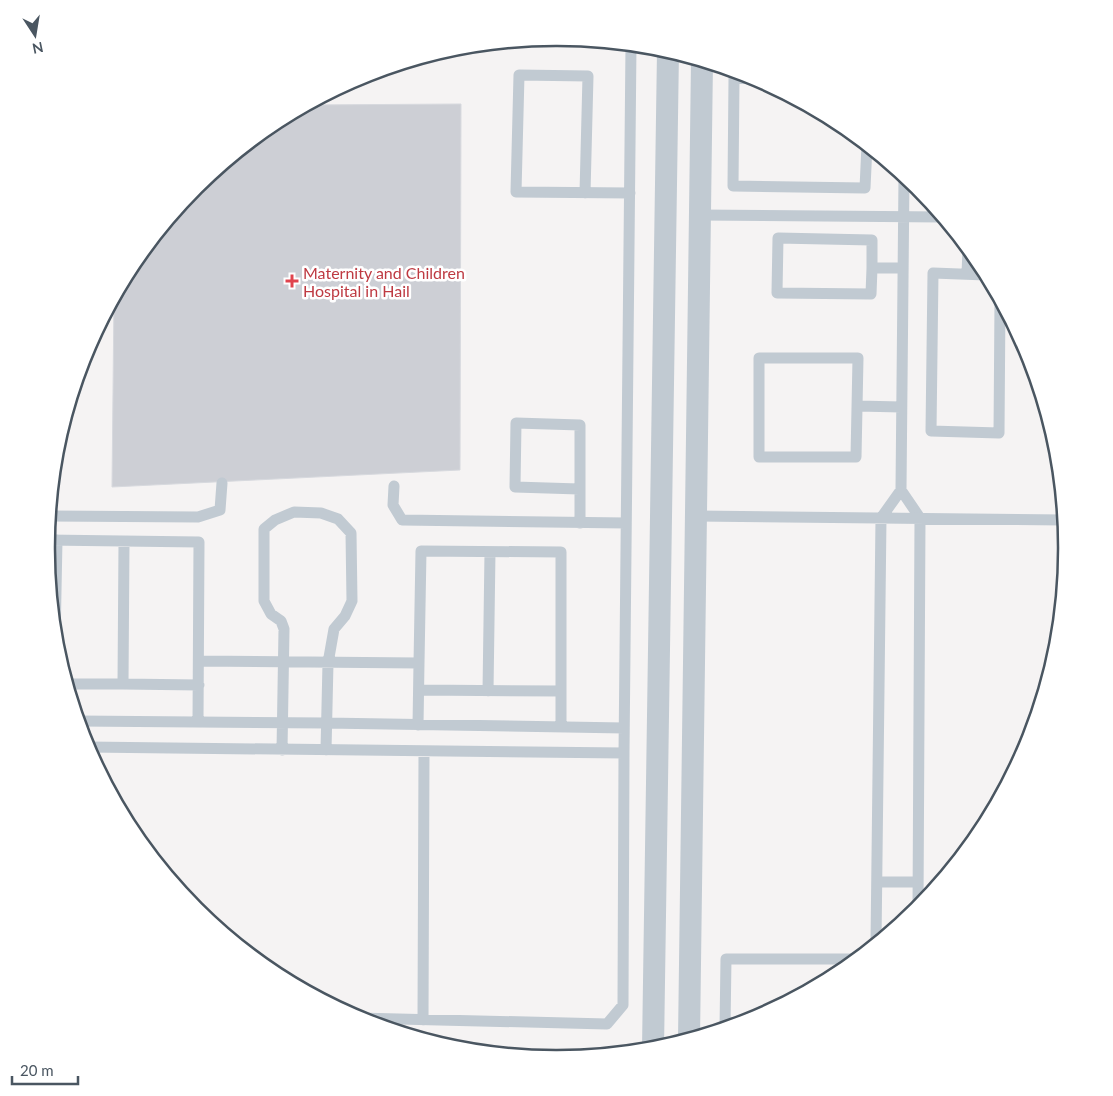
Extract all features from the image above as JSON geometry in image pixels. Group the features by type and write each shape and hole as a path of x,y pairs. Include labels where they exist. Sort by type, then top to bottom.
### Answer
{"street":[{"path":"653,1040 668,59"},
{"path":"689,1032 702,68"}],"lane":[{"path":"383,1019 607,1024 623,1005 631,52"},
{"path":"585,193 588,76 519,75 516,192 585,193 630,193"},
{"path":"734,79 733,186 866,188 869,155"},
{"path":"876,934 881,518 900,490 904,187"},
{"path":"700,215 934,217"},
{"path":"778,238 872,240 872,268 871,294 778,293 778,238"},
{"path":"967,274 968,260"},
{"path":"872,268 903,268"},
{"path":"977,274 933,273 931,431 999,433 1000,313"},
{"path":"760,358 858,358 858,406 856,457 759,457 760,358"},
{"path":"858,406 901,407"},
{"path":"579,489 515,487 516,423 580,425 580,523"},
{"path":"56,516 198,517 220,510 222,483"},
{"path":"394,486 393,505 402,520 626,523"},
{"path":"900,490 920,518 918,896"},
{"path":"282,750 284,723 284,629 280,621 271,614 264,601 264,529 276,520 294,512 321,512 338,520 351,533 352,601 345,616 334,629 328,663 326,750"},
{"path":"696,516 1057,520"},
{"path":"55,540 200,542 198,722"},
{"path":"123,684 124,542"},
{"path":"418,725 421,551 561,552 561,727"},
{"path":"488,690 490,552"},
{"path":"199,661 419,663"},
{"path":"74,684 198,685"},
{"path":"419,690 561,691"},
{"path":"86,721 624,728"},
{"path":"96,747 624,753"},
{"path":"424,751 424,1020"},
{"path":"877,882 918,882"},
{"path":"725,1020 726,959 844,959"}],"building":[{"name":"Maternity and Children Hospital in Hail","path":"461,104 460,470 112,487 114,312 139,269 158,243 202,193 251,150 306,113 322,105"}],"place":[{"name":"Maternity and Children Hospital in Hail","path":"292,281"}]}
